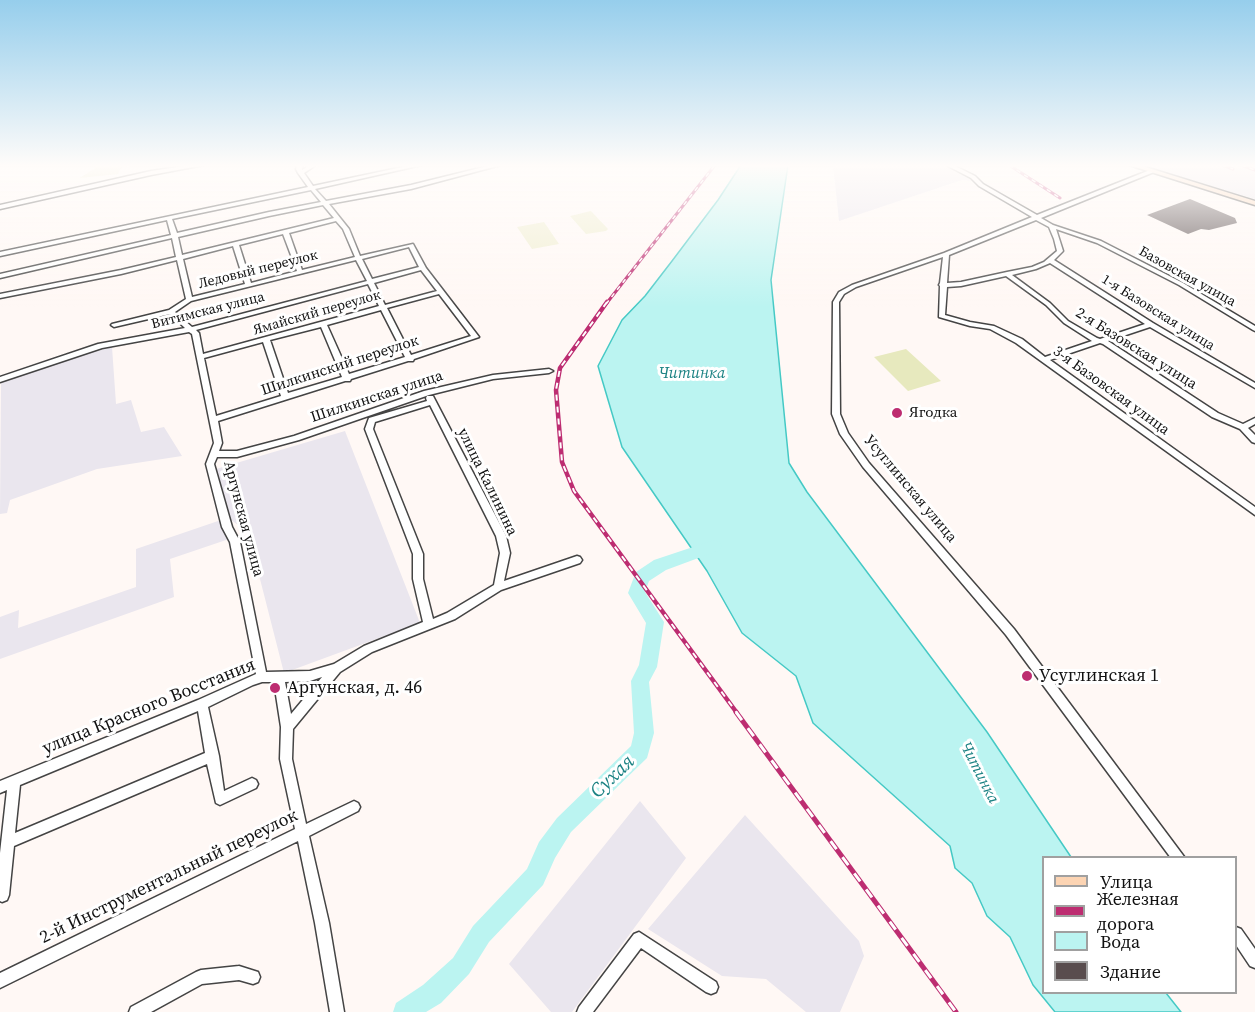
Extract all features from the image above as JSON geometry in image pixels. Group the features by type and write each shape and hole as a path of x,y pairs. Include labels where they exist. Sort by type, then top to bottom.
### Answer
{"street":[{"path":"0,254 200,212"},
{"path":"0,276 175,237 256,212"},
{"path":"333,212 346,229 358,258 410,359"},
{"name":"Базовская улица","path":"1037,212 1043,215 1051,226 1099,242 1181,284 1255,329"},
{"name":"Усуглинская улица","path":"1050,212 946,254 854,286 841,293 836,302 836,414 844,434 866,465 1010,632 1178,856"},
{"path":"169,219 189,300"},
{"path":"0,296 121,272 338,219"},
{"path":"946,254 942,285 961,284 1034,268 1050,260 1060,251 1051,226"},
{"path":"285,231 300,272"},
{"path":"235,243 249,285"},
{"name":"Ледовый переулок","path":"114,325 171,312 189,300 411,245 423,268"},
{"name":"1-я Базовская улица","path":"1050,260 1255,386"},
{"path":"423,268 440,292"},
{"name":"Витимская улица","path":"0,380 101,346 193,329 423,268"},
{"name":"2-я Базовская улица","path":"1007,274 1048,304 1066,321 1215,415 1243,427 1255,440"},
{"name":"3-я Базовская улица","path":"942,285 941,316 992,327 1046,359 1110,409 1255,512"},
{"name":"Ямайский переулок","path":"200,357 440,292"},
{"name":"Шилкинский переулок","path":"213,420 475,337 440,292"},
{"path":"171,312 193,329"},
{"path":"324,324 347,379"},
{"path":"1046,359 1151,324"},
{"name":"Аргунская улица","path":"193,329 218,443 210,464 213,468 227,527 236,543 262,677"},
{"path":"266,340 286,398"},
{"name":"Шилкинская улица","path":"214,454 237,454 296,438 493,376 549,371"},
{"path":"429,625 418,579 418,554 369,429 372,420 430,397"},
{"name":"улица Калинина","path":"430,397 501,536 505,553 498,587"},
{"path":"1243,427 1255,421"},
{"name":"улица Красного Восстания","path":"0,788 262,677 310,676 337,668 368,649 451,616 498,587 577,560"},
{"path":"288,727 337,668"},
{"path":"279,678 288,727 286,759 322,923 337,1012"},
{"path":"202,704 220,799 252,784"},
{"path":"9,842 213,756"},
{"path":"2,895 14,782"},
{"name":"2-й Инструментальный переулок","path":"0,981 354,807"},
{"path":"1237,935 1255,961"},
{"path":"584,1012 639,939 711,987"},
{"path":"136,1012 201,977 239,973 253,977"}],"shaded area":[{"path":"592,212 608,229 586,234 570,216"},
{"path":"838,212 865,212 839,221"},
{"path":"544,222 559,244 532,249 517,227"},
{"path":"112,347 116,404 131,400 141,432 164,427 182,456 97,469 10,500 7,513 0,514 1,382 57,362"},
{"path":"345,431 420,623 284,673 248,532 231,520 216,469"},
{"path":"221,520 229,539 170,559 174,597 0,659 0,617 19,610 18,628 136,587 136,549"},
{"path":"640,801 686,858 572,1012 551,1012 509,964"},
{"path":"745,815 859,941 864,956 840,1012 806,1012 766,979 722,976 648,929"}],"green space":[{"path":"906,349 941,381 908,391 874,357"}],"water":[{"name":"Читинка","path":"709,212 781,212 771,280 789,463 807,492 987,732 1070,856 1042,856 1042,994 1167,994 1181,1012 1055,1012 1033,985 1010,937 987,916 972,883 955,868 950,846 813,723 796,676 742,633 707,571 622,447 598,366 622,320 645,296"}],"building":[{"path":"1154,212 1221,212 1235,218 1237,223 1209,230 1201,229 1188,234 1147,215"}],"waterway":[{"name":"Сухая","path":"405,1012 432,994 461,966 481,934 535,877 547,850 564,825 640,751 644,733 640,681 648,667 655,622 636,593 642,577 660,565 714,546"}],"railway":[{"path":"606,304 678,212"},
{"path":"607,302 560,368 556,390 562,462 574,491 737,713"},
{"path":"736,712 956,1012"}],"place":[{"name":"Ягодка","path":"897,413"},
{"name":"Усуглинская 1","path":"1027,676"},
{"name":"Аргунская, д. 46","path":"275,688"}]}
